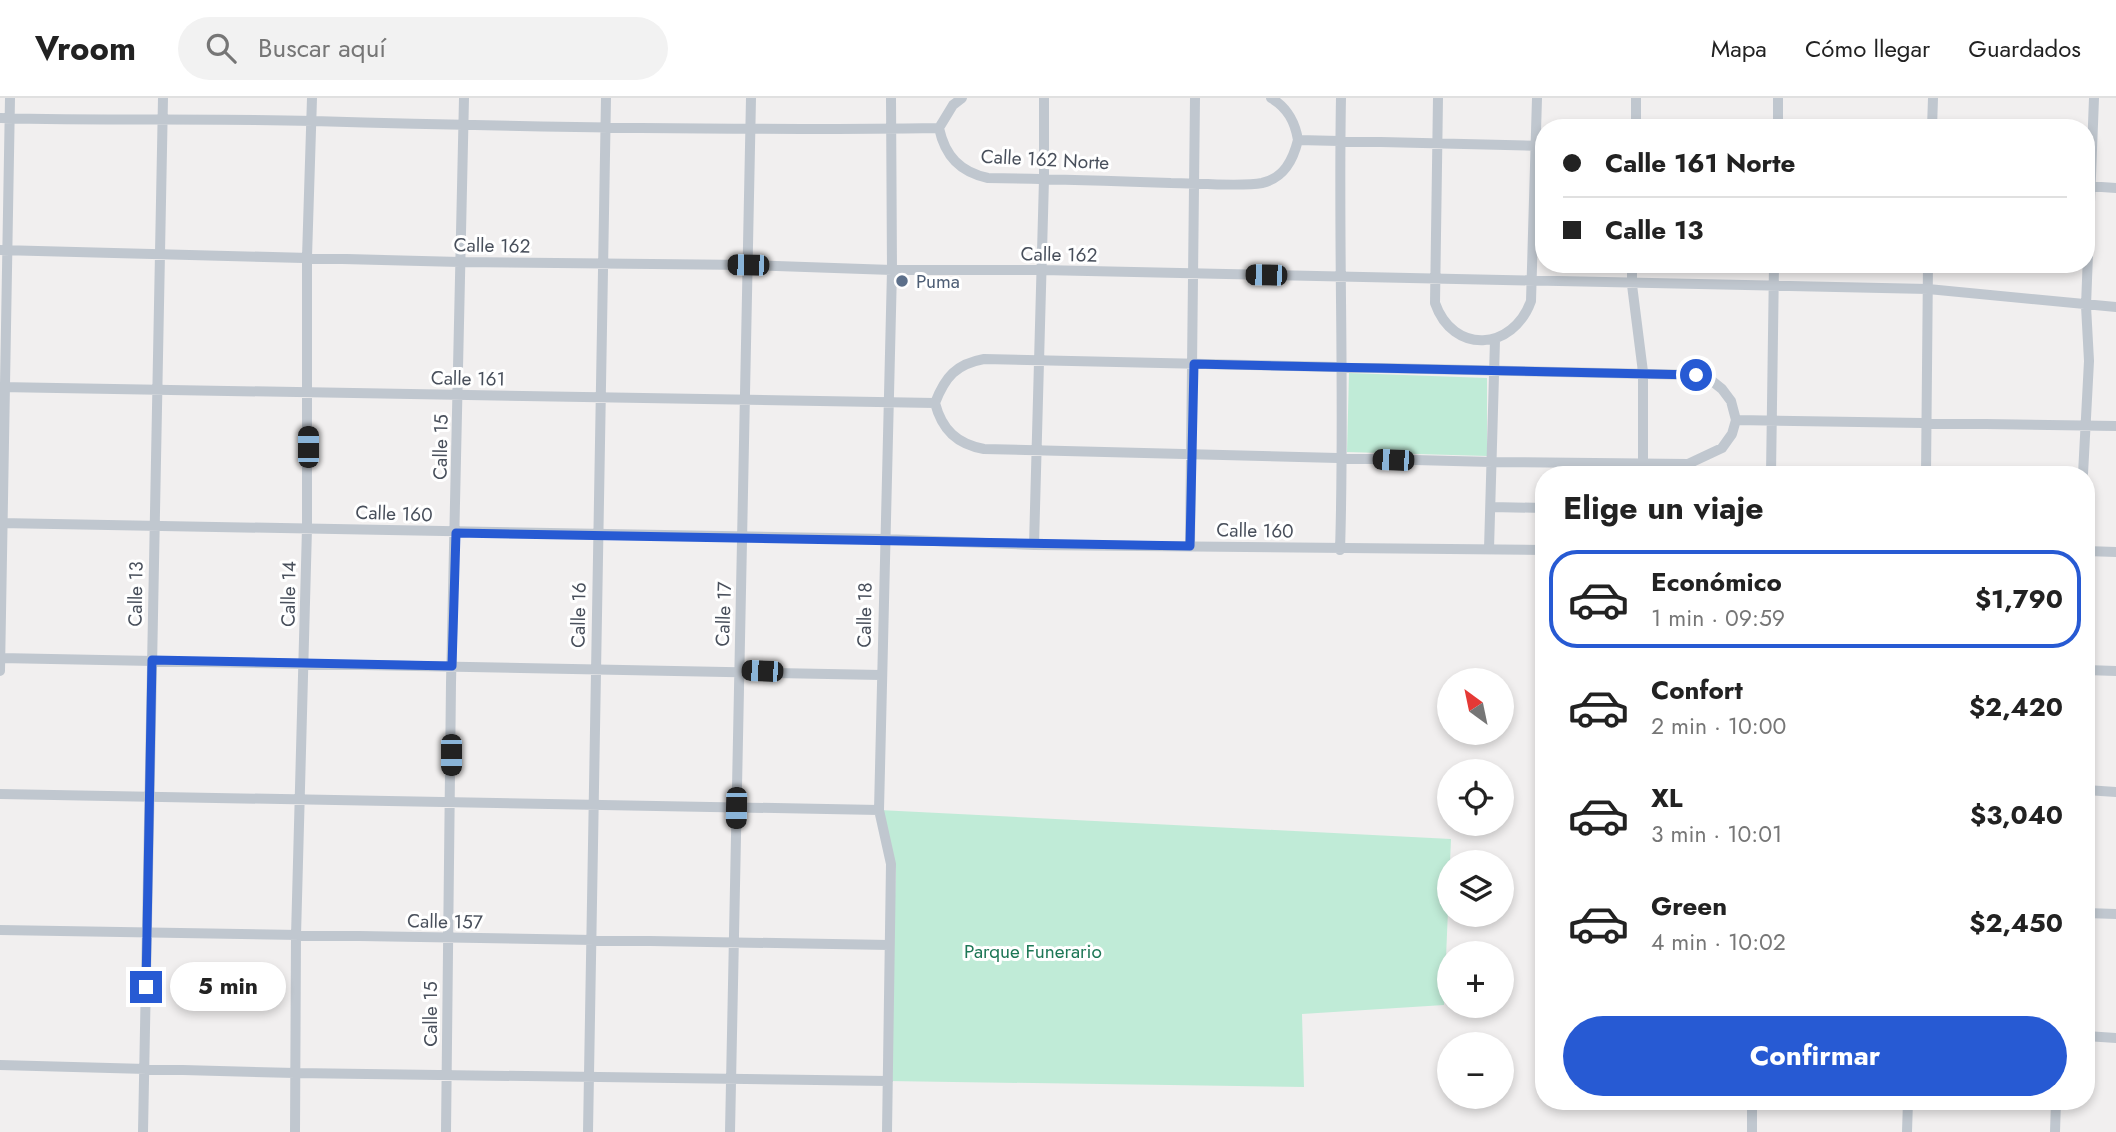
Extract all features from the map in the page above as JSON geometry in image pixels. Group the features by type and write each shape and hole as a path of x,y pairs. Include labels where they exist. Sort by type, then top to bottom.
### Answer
{"street":[{"path":"0,671 5,118 10,98"},
{"name":"Calle 13","path":"143,1132 163,98"},
{"name":"Calle 14","path":"295,1132 296,936 307,528 307,257 312,98"},
{"name":"Calle 15","path":"446,1132 452,666 464,98"},
{"name":"Calle 16","path":"588,1132 606,98"},
{"name":"Calle 17","path":"730,1132 738,670 747,400 751,98"},
{"name":"Calle 18","path":"887,1132 891,864 879,810 880,675 892,270 891,98"},
{"path":"5,118 311,121 464,127 750,130 939,128 953,105 962,98"},
{"path":"1034,545 1044,98"},
{"path":"1190,546 1195,98"},
{"path":"1272,98 1288,112 1296,127 1298,140 1535,146"},
{"path":"1340,550 1343,458 1339,276 1341,98"},
{"path":"1438,98 1434,303 1439,316 1450,329 1472,339 1495,340 1517,326 1526,314 1533,282 1535,243"},
{"path":"1537,98 1538,119"},
{"path":"1636,98 1636,119"},
{"path":"1778,98 1778,119"},
{"path":"1932,119 1933,98"},
{"path":"2093,119 2094,98"},
{"name":"Calle 162 Norte","path":"939,128 942,142 950,157 960,168 974,175 1044,179 1263,183 1278,176 1287,167 1293,158 1298,140"},
{"path":"2095,186 2116,188"},
{"name":"Calle 162","path":"4,250 460,262 1042,270 1632,285 1928,289 2116,307"},
{"path":"1632,273 1643,372 1643,466"},
{"path":"1771,466 1774,273"},
{"path":"1926,466 1928,273"},
{"path":"2083,466 2089,361 2087,273"},
{"path":"1489,549 1495,340"},
{"path":"1557,466 1038,451 968,446 956,440 944,425 934,403 945,379 955,369 984,359 1696,375 1712,381 1731,401 1736,420 1732,434 1722,448 1705,458 1673,466"},
{"name":"Calle 161","path":"3,387 934,403"},
{"path":"1736,420 2116,426"},
{"path":"1491,507 1535,508"},
{"name":"Calle 160","path":"2,523 884,539 1034,545 1535,550"},
{"path":"2095,551 2116,552"},
{"path":"0,658 738,670 880,675"},
{"path":"2095,670 2116,671"},
{"path":"2095,791 2116,792"},
{"path":"0,794 879,810"},
{"path":"2095,913 2116,914"},
{"name":"Calle 157","path":"0,930 888,945"},
{"path":"2095,1037 2116,1038"},
{"path":"0,1065 295,1073 887,1081"},
{"path":"1752,1110 1752,1132"},
{"path":"1907,1132 1908,1110"},
{"path":"2055,1132 2056,1110"}],"green space":[{"path":"1349,373 1487,378 1487,456 1347,452"},
{"name":"Parque Funerario","path":"879,810 1451,839 1451,850 1437,850 1437,927 1447,927 1447,941 1437,941 1437,1005 1302,1014 1304,1087 888,1081 896,869"}],"place":[{"name":"Puma","path":"902,281"}],"route":[{"path":"146,987 152,660 452,666 456,533 1190,546 1194,364 1696,375"}]}
